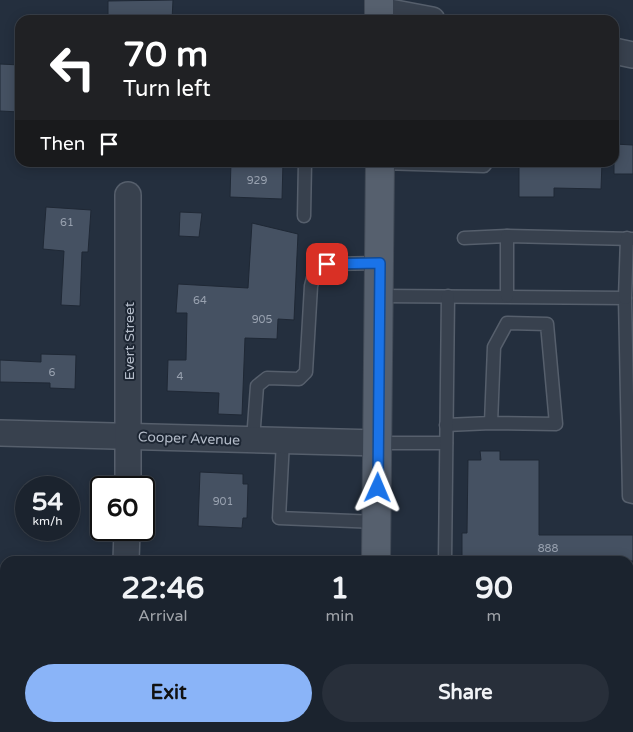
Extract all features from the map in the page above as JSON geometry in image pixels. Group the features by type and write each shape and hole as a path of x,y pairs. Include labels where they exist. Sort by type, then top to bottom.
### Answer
{"main road":[{"path":"376,556 380,167"}],"street":[{"path":"379,10 405,15"},
{"path":"619,53 633,55"},
{"name":"Evert Street","path":"128,195 128,476"},
{"name":"Cooper Avenue","path":"0,433 378,443"},
{"path":"126,556 127,541"}],"lane":[{"path":"304,216 305,167"},
{"path":"507,236 507,296"},
{"path":"464,238 507,236 630,239 625,298 629,496 633,497"},
{"path":"253,440 257,386 267,378 299,379 306,372 310,286 314,271 327,264 380,263"},
{"path":"380,296 625,298"},
{"path":"445,556 448,296"},
{"path":"446,425 491,423 556,424 547,324 507,323 494,347 491,423"},
{"path":"283,441 279,518 377,522"},
{"path":"378,443 446,444"}],"building":[{"path":"173,0 172,15 108,15 108,1"},
{"path":"0,64 15,65 15,112 0,111"},
{"path":"619,144 633,145 633,174 614,174 614,167 619,167"},
{"path":"231,167 283,167 282,199 230,197"},
{"path":"519,167 602,167 601,189 554,188 554,197 519,197"},
{"path":"46,207 91,210 88,252 82,252 80,306 61,305 64,251 43,249"},
{"path":"180,212 202,213 199,237 179,236"},
{"path":"252,223 298,234 294,320 278,319 277,339 245,338 242,415 218,414 219,393 167,391 168,360 186,360 187,313 176,313 178,284 248,288"},
{"path":"41,354 76,355 75,389 50,388 50,383 0,382 0,360 41,362"},
{"path":"480,451 500,451 500,460 539,460 539,535 633,535 633,556 462,556 462,533 467,533 468,460 481,460"},
{"path":"200,472 243,474 243,484 248,484 247,518 243,518 242,528 198,526"}],"route":[{"path":"327,264 380,263 378,488"}]}
